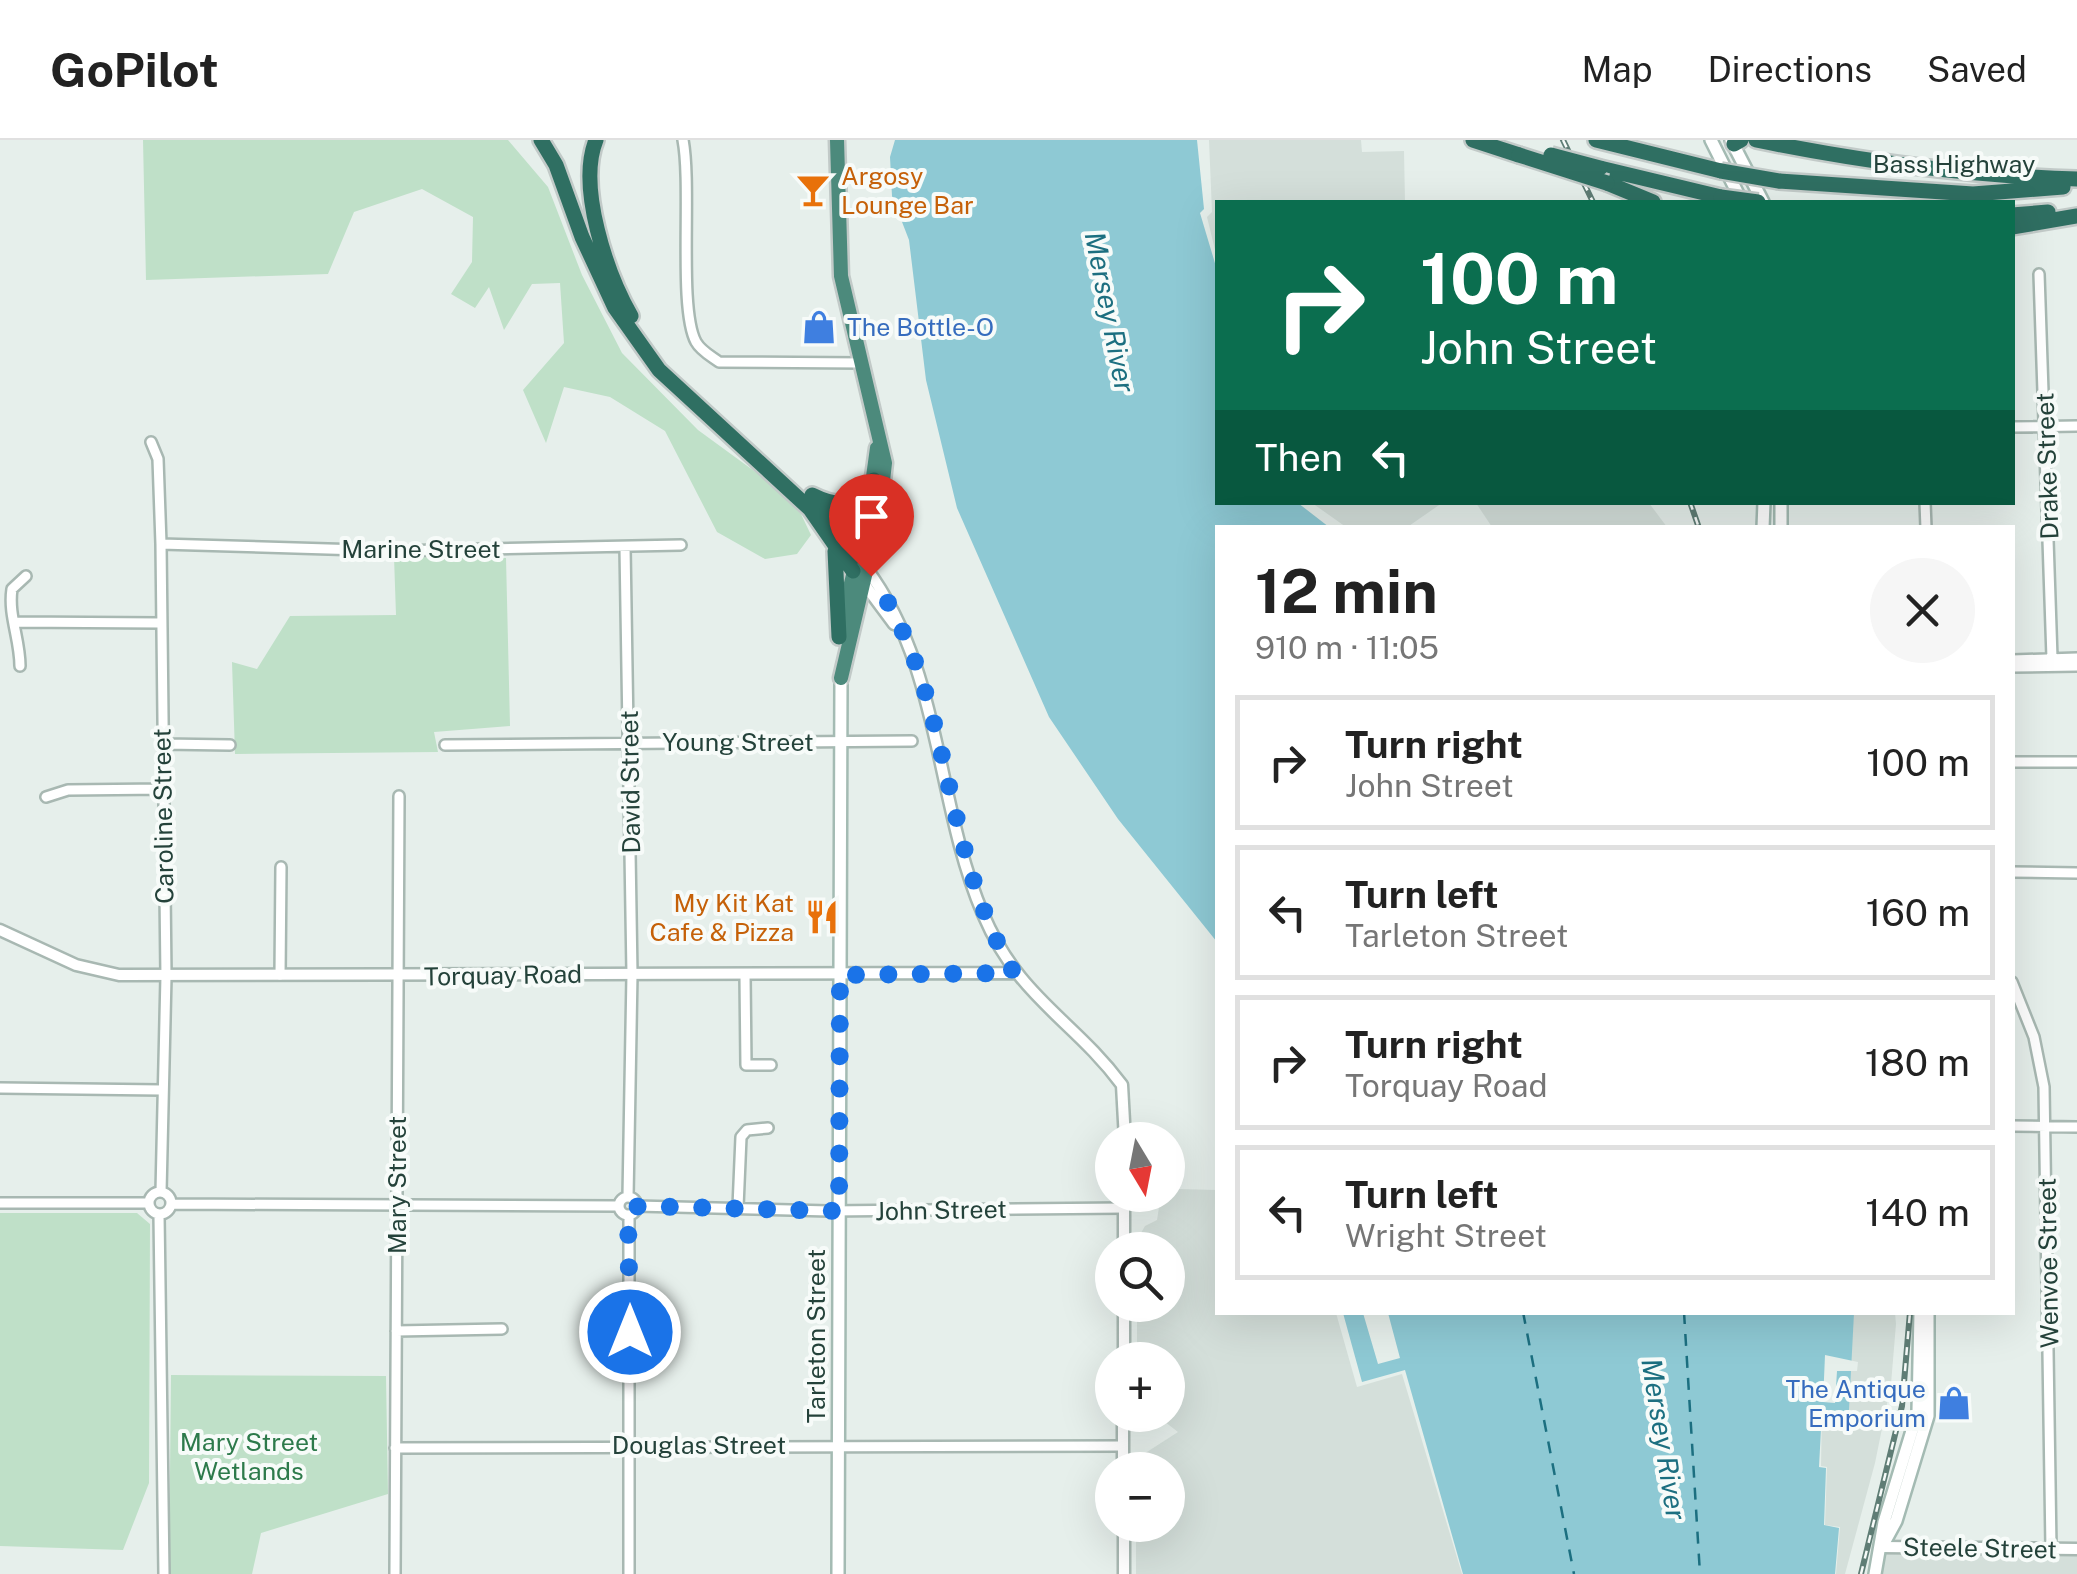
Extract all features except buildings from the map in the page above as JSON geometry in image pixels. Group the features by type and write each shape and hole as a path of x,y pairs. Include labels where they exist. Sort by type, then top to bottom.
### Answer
{"highway":[{"path":"541,140 556,165 588,253 615,308 659,370 810,509 833,544 859,568"},
{"path":"596,140 590,183 610,271 643,336 713,421"},
{"name":"Tarleton Street","path":"837,140 839,257 878,428 885,479 838,636 841,678"},
{"path":"1473,140 1603,175 1759,199"},
{"path":"1494,140 1518,150"},
{"name":"Bass Highway","path":"1596,140 1779,181 1974,194 2077,182"},
{"path":"1756,140 1846,160 1956,174 2077,182"},
{"path":"1603,175 1649,200"},
{"path":"2015,227 2077,212"},
{"name":"Bass Highway","path":"2015,215 2077,212"},
{"name":"Tarleton Street","path":"841,678 874,480 878,428"},
{"path":"769,469 824,511 859,568"},
{"path":"799,489 824,501 848,505 867,495 874,480"},
{"path":"833,544 838,636"}],"main road":[{"path":"1711,140 1736,185"},
{"path":"1732,141 1730,162 1741,200"},
{"path":"1732,141 1759,199"},
{"name":"Tarleton Street","path":"838,1574 841,678"},
{"path":"1874,1574 1882,1546 1896,1521 1928,1416 1924,1315"}],"street":[{"path":"683,140 694,340 719,362 862,363"},
{"name":"Drake Street","path":"2038,274 2047,426 2052,658"},
{"path":"2015,427 2077,426"},
{"name":"Caroline Street","path":"152,442 158,459 166,976 160,1090 161,1192"},
{"name":"Marine Street","path":"160,544 394,551 681,544"},
{"name":"David Street","path":"625,547 632,974 628,1197"},
{"path":"859,568 906,641 919,676 981,910 1014,973 1122,1084 1124,1122"},
{"path":"20,666 16,622 9,608 12,589 26,576"},
{"path":"16,622 160,623"},
{"path":"2015,663 2077,658"},
{"path":"2015,663 2077,666"},
{"name":"Young Street","path":"445,745 912,741"},
{"path":"162,744 230,744"},
{"path":"2015,762 2077,762"},
{"path":"46,797 68,790 163,789"},
{"name":"Mary Street","path":"395,1574 399,796"},
{"path":"280,976 281,867"},
{"path":"2015,872 2077,873"},
{"name":"Torquay Road","path":"0,930 96,972 166,976 1014,973"},
{"path":"745,975 746,1065 771,1065"},
{"name":"Wenvoe Street","path":"2015,990 2040,1061 2046,1126 2051,1550"},
{"path":"0,1088 160,1090"},
{"path":"2015,1126 2077,1127"},
{"path":"738,1207 740,1137 747,1130 768,1128"},
{"path":"0,1202 149,1203 161,1192 172,1204 618,1206 628,1197 638,1206 628,1216"},
{"path":"149,1203 159,1215 164,1574"},
{"path":"159,1215 168,1212 172,1204"},
{"path":"618,1206 628,1216 629,1574"},
{"name":"John Street","path":"638,1206 839,1211 1095,1208"},
{"path":"396,1330 502,1329"},
{"path":"1123,1432 1123,1452"},
{"name":"Douglas Street","path":"395,1448 629,1444 1123,1446"},
{"path":"1124,1542 1124,1574"},
{"name":"Steele Street","path":"1882,1546 2077,1549"}],"shaded area":[{"path":"1209,140 1361,140 1362,152 1404,151 1405,200 1215,200 1215,250 1207,217 1212,212"},
{"path":"1315,505 1439,505 1410,525 1343,525"},
{"path":"1477,505 1650,505 1666,525 1491,525"},
{"path":"1185,1189 1215,1190 1215,1315 1337,1315 1357,1387 1402,1374 1462,1574 1136,1574 1136,1542 1185,1542 1185,1452 1147,1452 1178,1432 1185,1432 1185,1342 1137,1342 1137,1322 1185,1322 1185,1232 1142,1232 1157,1220 1158,1212 1185,1212"},
{"path":"1848,1315 1895,1315 1891,1384 1875,1463 1845,1574 1836,1574 1840,1527 1825,1525 1827,1467 1821,1466 1823,1352"},
{"path":"1882,1547 2077,1549 2077,1574 1875,1574"}],"green space":[{"path":"143,140 508,140 548,187 582,275 622,353 698,430 761,476 801,514 811,535 797,554 765,559 717,532 665,431 610,397 564,387 546,443 523,390 564,343 560,283 532,284 504,330 489,287 475,308 451,294 472,262 473,217 422,189 354,212 328,274 146,280"},
{"path":"394,557 506,558 510,726 434,732 438,752 235,754 232,662 257,669 290,616 396,615"},
{"path":"0,1213 137,1213 150,1224 149,1483 123,1550 0,1546"},
{"name":"Mary Street Wetlands","path":"171,1375 386,1376 388,1494 261,1533 252,1574 169,1574"}],"water":[{"name":"Mersey River","path":"895,140 1197,140 1204,209 1200,213 1215,263 1215,505 1301,505 1326,525 1215,525 1215,940 1118,819 1049,717 957,508 926,380 909,240 892,196 890,157"},
{"name":"Mersey River","path":"1344,1315 1854,1315 1848,1429 1821,1429 1819,1467 1826,1468 1824,1525 1839,1528 1835,1574 1463,1574 1405,1370 1362,1382"}],"pier":[{"path":"1364,1315 1389,1315 1400,1358 1378,1364"},
{"path":"1825,1355 1858,1362 1857,1371 1837,1371 1836,1387 1856,1389 1855,1397 1836,1396 1835,1403 1823,1402"}],"ferry route":[{"path":"1524,1315 1574,1574"},
{"path":"1684,1315 1700,1574"}],"railway":[{"path":"1563,140 1592,200"},
{"path":"1691,505 1698,525"},
{"path":"1861,1574 1902,1406 1910,1315"}],"place":[{"name":"Argosy Lounge Bar","path":"813,190"},
{"name":"The Bottle-O","path":"819,327"},
{"name":"My Kit Kat Cafe & Pizza","path":"822,917"},
{"name":"The Antique Emporium","path":"1954,1403"}],"route":[{"path":"630,1332 628,1216 638,1206 839,1211 840,975 1014,973 981,910 914,661 896,617 871,576"}]}
